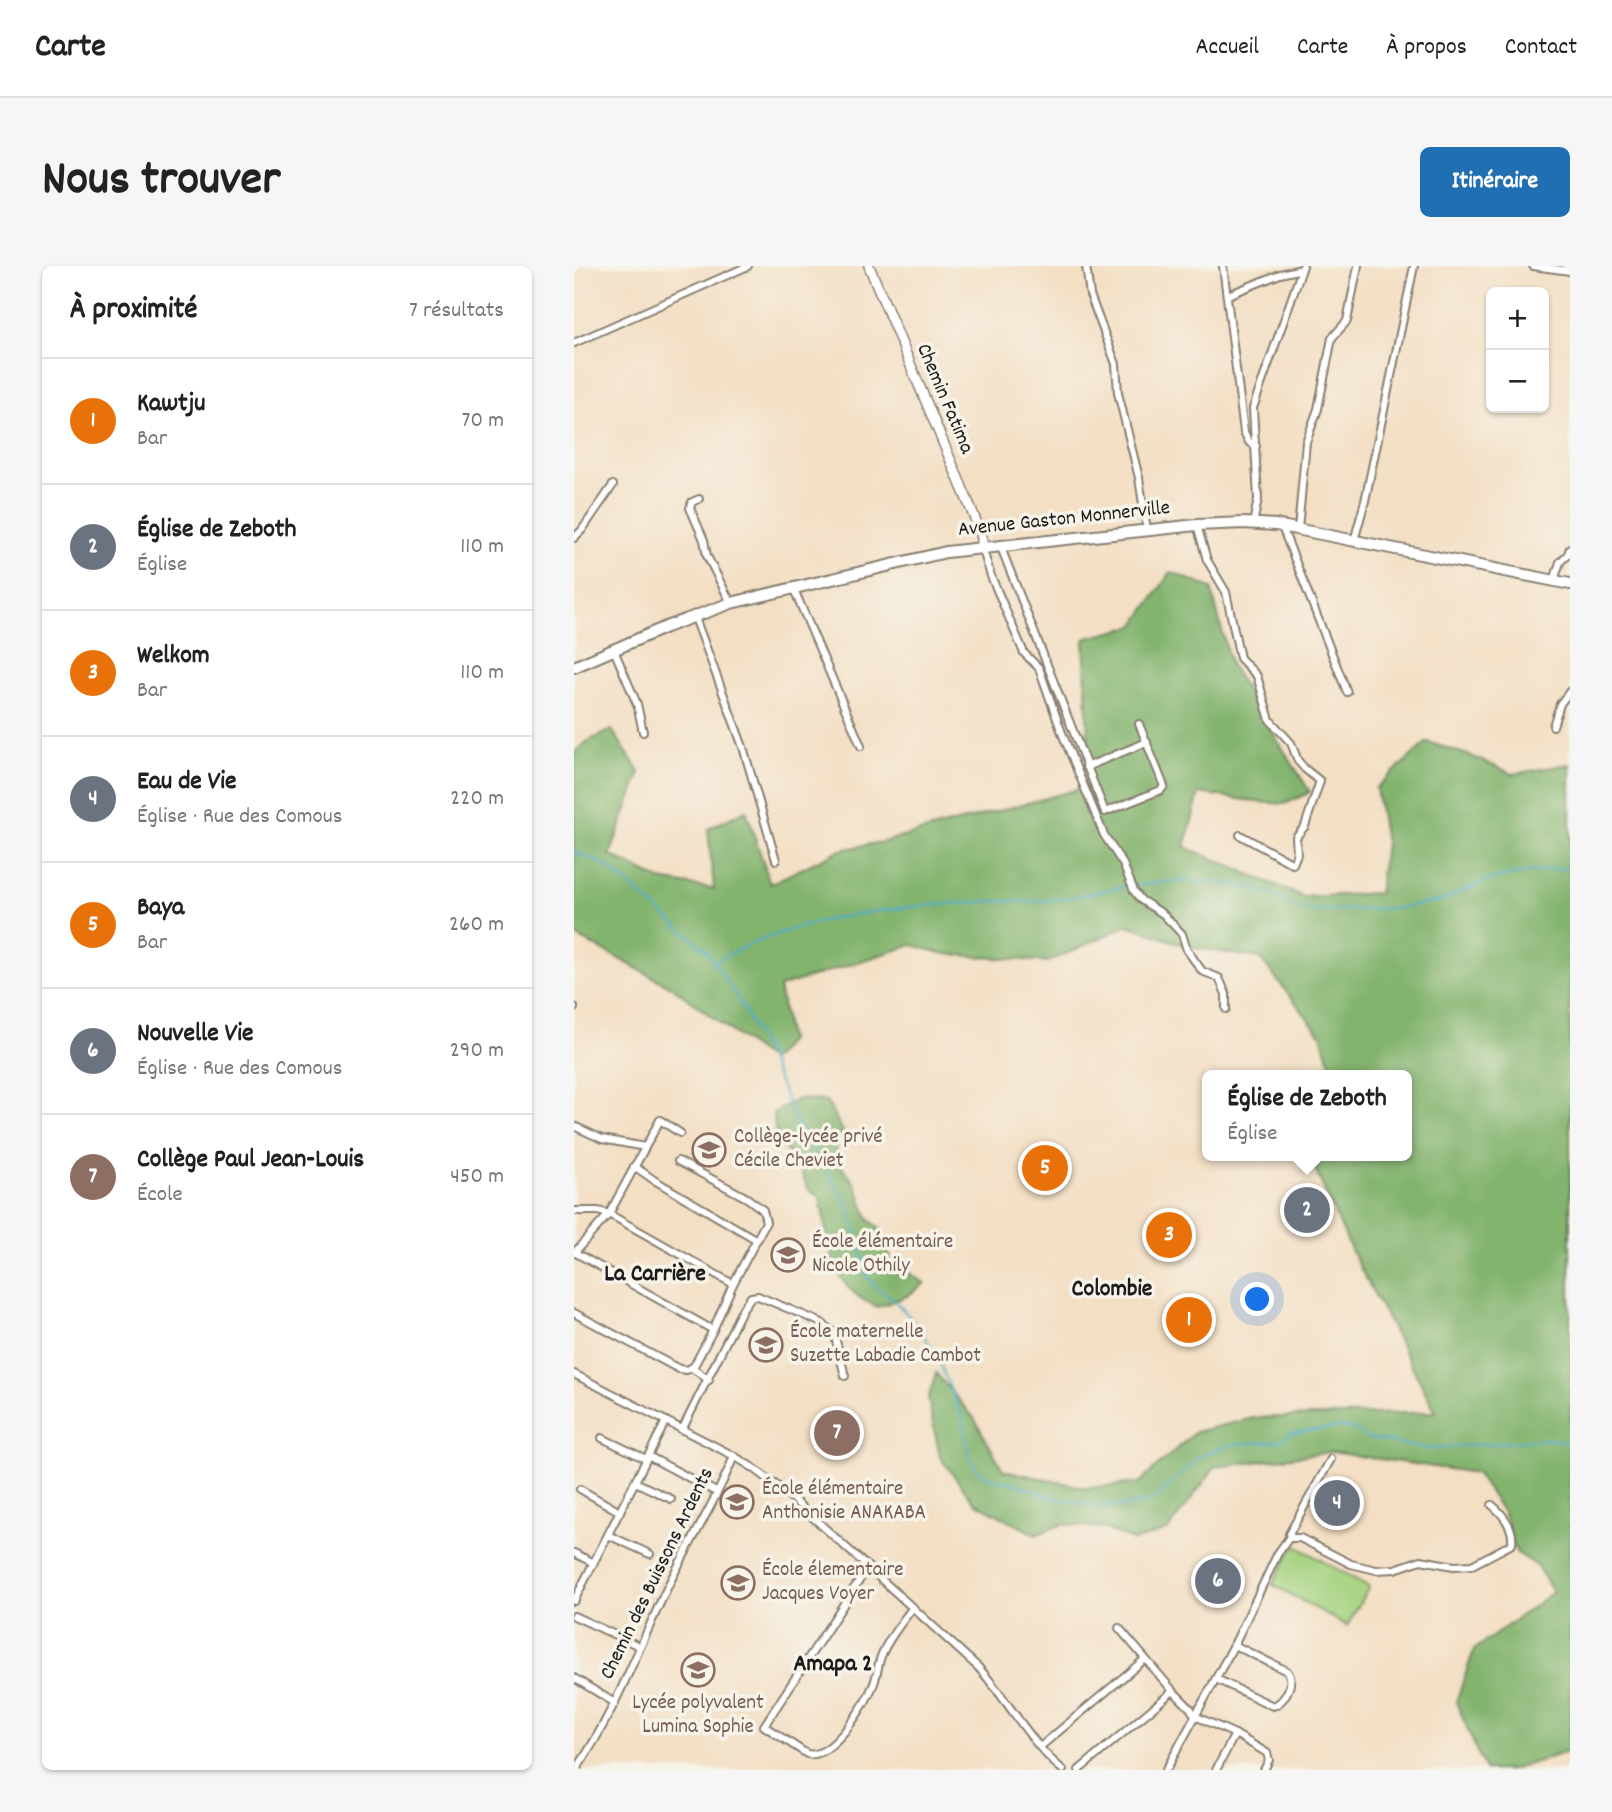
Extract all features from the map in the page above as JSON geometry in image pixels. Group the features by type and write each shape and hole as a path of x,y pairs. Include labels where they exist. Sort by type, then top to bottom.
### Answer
{"main road":[{"name":"Avenue Gaston Monnerville","path":"574,667 694,615 730,603 946,552 1197,525 1253,524 1282,527 1570,584"}],"street":[{"path":"574,343 748,266"},
{"name":"Chemin Fatima","path":"869,266 978,526 982,547"},
{"path":"1086,266 1090,295 1116,364 1118,393 1139,478 1147,530"},
{"path":"1223,266 1244,432 1256,446"},
{"path":"1298,530 1306,442 1318,409 1332,338 1346,321 1358,266"},
{"path":"1354,541 1365,501 1413,266"},
{"path":"1533,266 1570,271"},
{"path":"1228,295 1303,267"},
{"path":"1253,524 1258,499 1252,418 1255,401 1303,267"},
{"path":"574,538 613,485"},
{"path":"699,499 692,502 690,508 704,540 707,556 730,603"},
{"path":"1197,525 1207,560 1226,592 1240,658 1257,676 1270,720 1291,743 1298,761 1320,780 1305,826 1296,837 1297,854 1293,864 1240,835"},
{"path":"1282,527 1347,692"},
{"path":"1000,545 1105,812 1161,790 1164,786 1139,724"},
{"path":"982,547 991,576 1024,653 1039,668 1062,733 1104,835 1123,864 1134,891 1141,900 1163,914 1182,934 1187,950 1202,971 1219,978 1226,994 1226,1009"},
{"path":"1554,581 1560,562 1570,548"},
{"path":"793,587 861,746"},
{"path":"694,615 746,759 776,860"},
{"path":"614,650 637,704 643,732"},
{"path":"1553,726 1560,704 1570,691"},
{"path":"1086,767 1147,742"},
{"path":"680,1133 660,1120 609,1214 574,1253 713,1330"},
{"path":"574,1126 602,1139 645,1147"},
{"path":"678,1161 747,1198 763,1210 766,1222 692,1368"},
{"path":"634,1166 757,1240"},
{"path":"574,1211 609,1214 733,1284"},
{"path":"682,1430 743,1308 748,1300 758,1296 820,1322 834,1333 845,1376"},
{"path":"574,1312 679,1370 692,1368 709,1380"},
{"path":"574,1374 734,1456 785,1492 914,1607 991,1681 1040,1747 1063,1770"},
{"path":"574,1601 666,1421"},
{"path":"602,1438 716,1492"},
{"name":"Chemin des Buissons Ardents","path":"576,1770 593,1745 615,1703 639,1647 734,1456"},
{"path":"1292,1537 1290,1534 1331,1459"},
{"path":"635,1482 671,1499"},
{"path":"580,1489 620,1512"},
{"path":"1292,1537 1300,1538 1321,1550 1369,1569 1395,1569 1422,1560 1464,1566 1483,1561 1513,1544 1508,1522 1492,1505"},
{"path":"608,1535 650,1554"},
{"path":"1166,1770 1234,1645 1278,1553 1292,1537"},
{"path":"574,1553 594,1563"},
{"path":"868,1567 764,1726 807,1754 820,1753 850,1725 873,1687 883,1651 914,1607"},
{"path":"574,1616 639,1647"},
{"path":"1119,1628 1195,1716 1235,1734 1265,1752 1269,1758 1266,1766"},
{"path":"1216,1679 1273,1706 1280,1702 1292,1681 1287,1671 1234,1645"},
{"path":"1040,1747 1145,1659"},
{"path":"574,1678 615,1703"},
{"path":"1079,1770 1173,1691"},
{"path":"1216,1770 1235,1734"}],"green space":[{"path":"1171,572 1211,588 1231,666 1310,792 1285,804 1199,793 1185,847 1304,897 1379,893 1385,842 1376,788 1427,742 1471,756 1513,774 1570,764 1570,1751 1511,1770 1485,1770 1456,1702 1474,1650 1553,1592 1537,1566 1516,1552 1503,1512 1476,1473 1331,1452 1215,1467 1168,1530 1134,1541 1103,1528 1063,1524 1036,1535 974,1502 940,1457 928,1399 936,1373 974,1418 1003,1470 1087,1488 1139,1483 1195,1432 1253,1418 1436,1412 1354,1256 1315,1169 1320,1161 1412,1161 1412,1070 1332,1070 1321,1035 1260,958 1189,947 1128,925 1048,962 945,954 912,945 779,987 789,1041 771,1061 672,987 574,935 574,753 588,741 612,730 640,773 610,855 660,880 714,889 708,829 746,810 770,884 840,850 887,841 1090,786 1084,639 1134,626"},
{"path":"798,1099 826,1101 843,1131 836,1149 840,1164 856,1185 868,1218 883,1232 892,1263 925,1283 907,1296 878,1307 861,1299 840,1276 829,1247 820,1197 808,1189 796,1160 777,1142 773,1113"},
{"path":"1294,1545 1369,1587 1347,1626 1272,1584"}],"waterway":[{"path":"574,852 604,864 707,951 737,997 765,1050 796,1121 845,1201 856,1230 867,1276 916,1323 935,1352 962,1416 969,1455 976,1469 990,1478 1054,1498 1097,1506 1129,1506 1150,1501 1200,1456 1233,1444 1280,1441 1291,1433 1340,1427 1353,1429 1367,1438 1428,1449 1547,1439 1570,1442"},
{"path":"1135,886 1173,881 1221,882 1258,890 1276,896 1293,907 1309,911 1397,908 1440,901 1487,880 1570,868"},
{"path":"715,962 780,933 849,916 955,903 1043,901 1129,886"}],"place":[{"name":"Collège-lycée privé Cécile Cheviet","path":"709,1150"},
{"name":"Baya","path":"1045,1168"},
{"name":"Église de Zeboth","path":"1307,1210"},
{"name":"Welkom","path":"1169,1235"},
{"name":"École élémentaire Nicole Othily","path":"788,1255"},
{"name":"Kawtju","path":"1189,1320"},
{"name":"École maternelle Suzette Labadie Cambot","path":"766,1345"},
{"name":"Collège Paul Jean-Louis","path":"837,1433"},
{"name":"École élémentaire Anthonisie ANAKABA","path":"737,1502"},
{"name":"Eau de Vie","path":"1337,1503"},
{"name":"Nouvelle Vie","path":"1218,1581"},
{"name":"École élementaire Jacques Voyer","path":"738,1583"},
{"name":"Lycée polyvalent Lumina Sophie","path":"698,1670"}],"district":[{"name":"La Carrière","path":"655,1275"},
{"name":"Colombie","path":"1112,1290"},
{"name":"Amapa 2","path":"833,1665"}]}
